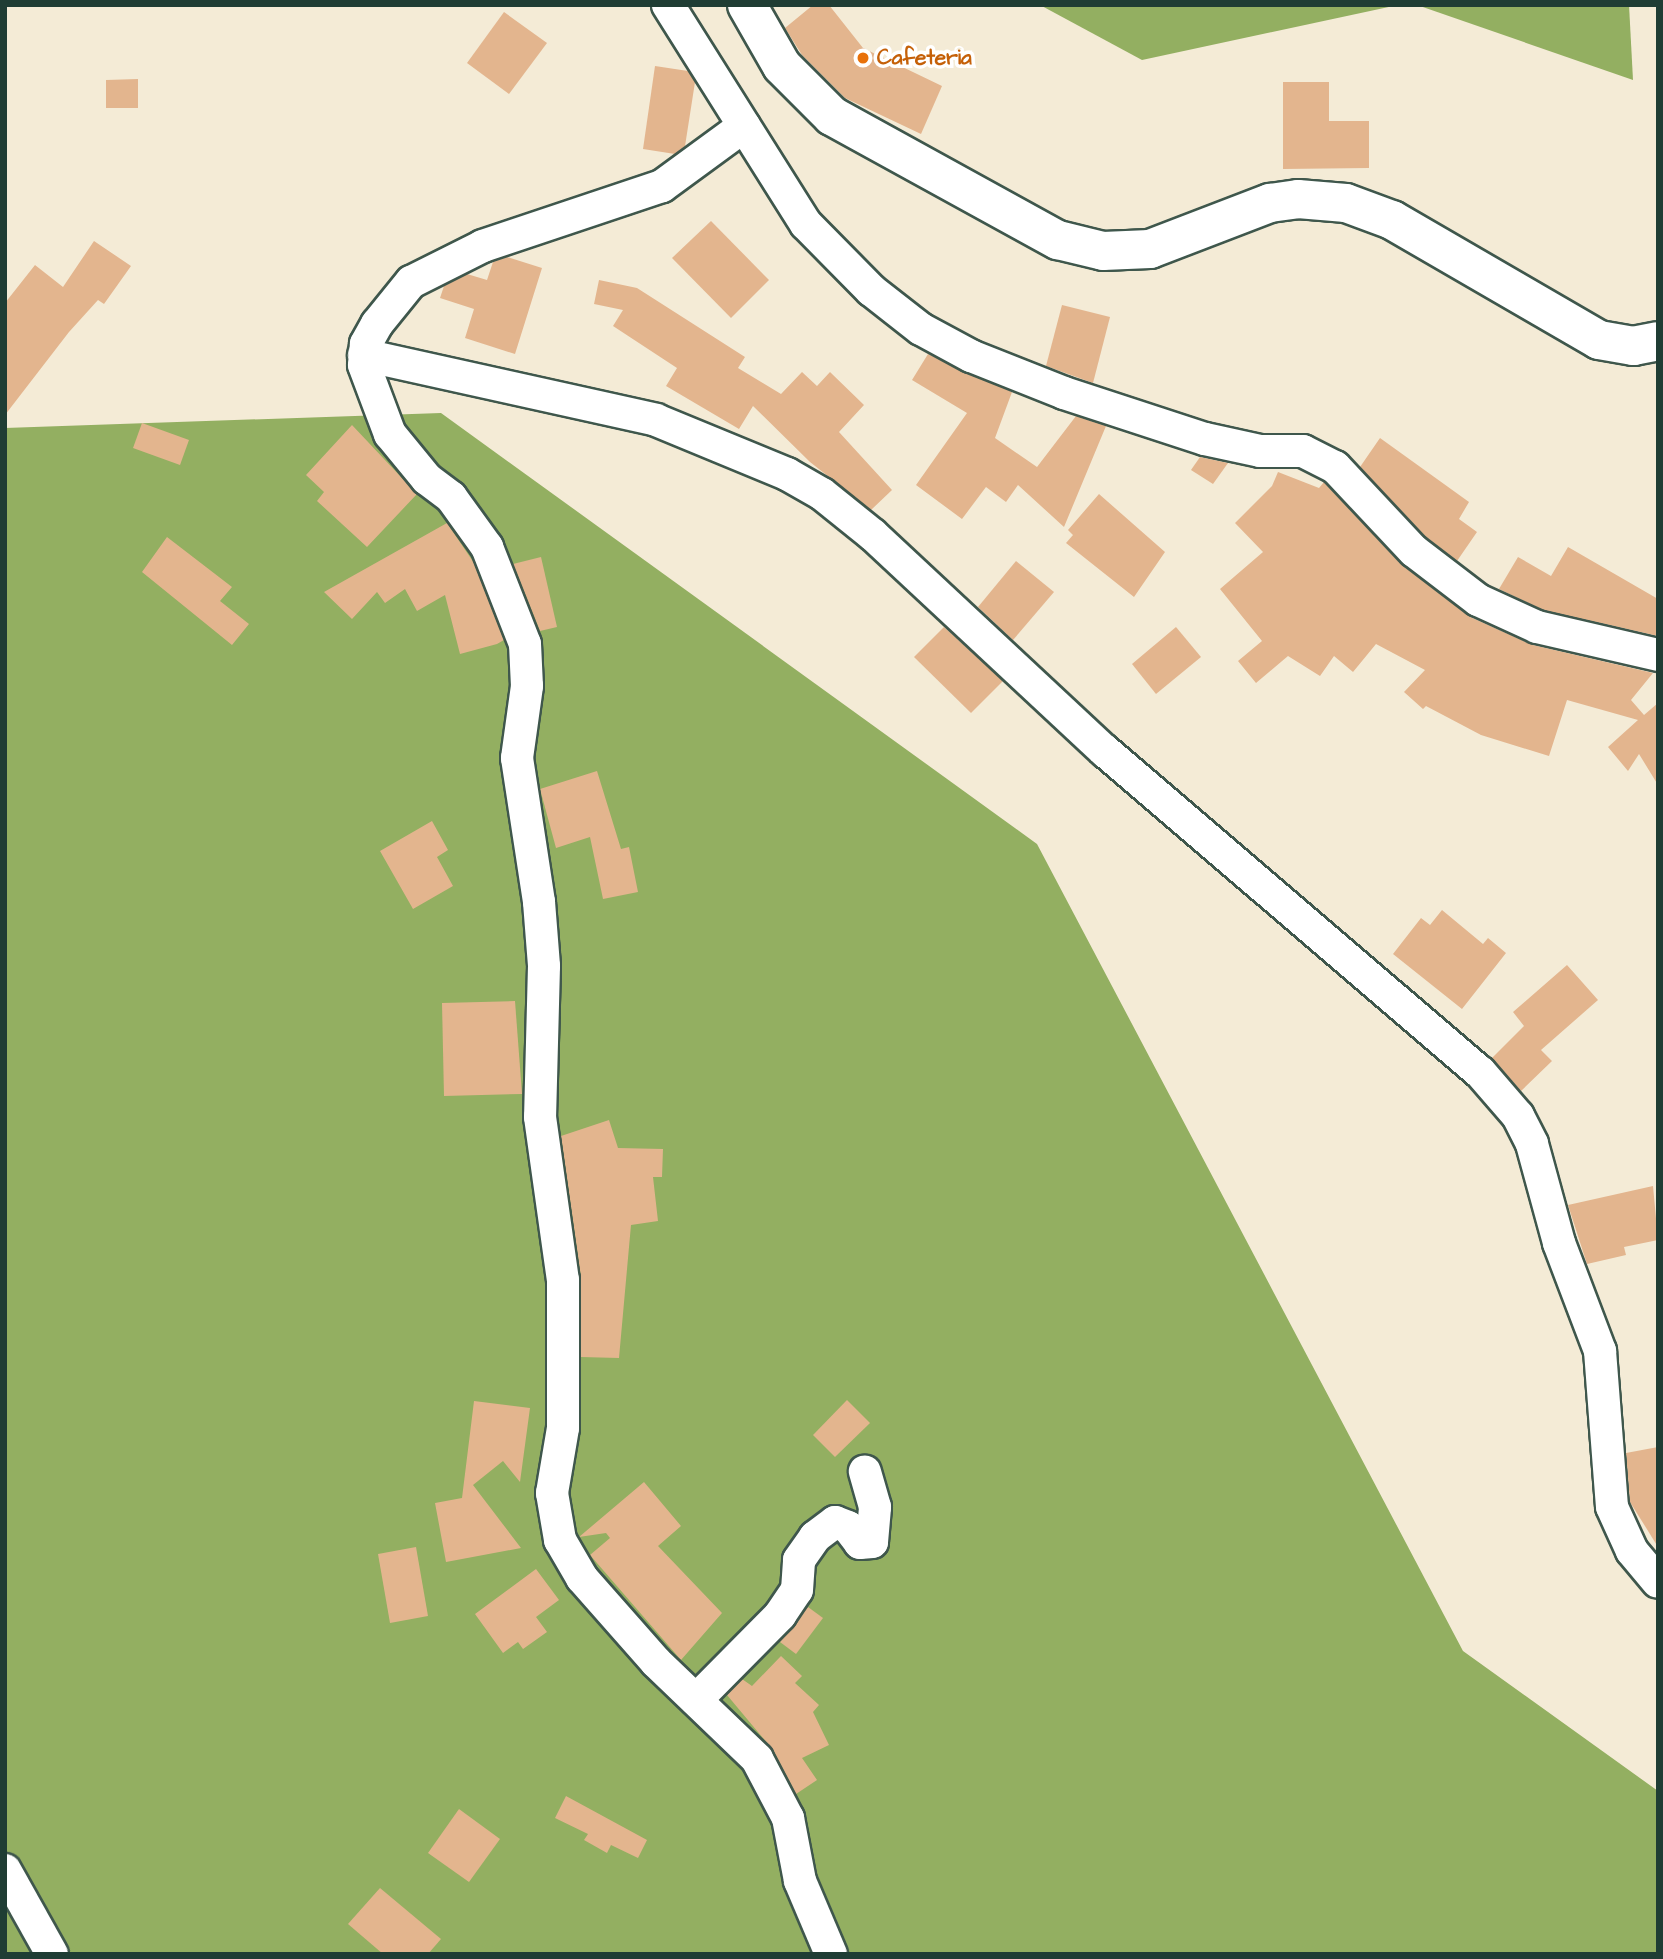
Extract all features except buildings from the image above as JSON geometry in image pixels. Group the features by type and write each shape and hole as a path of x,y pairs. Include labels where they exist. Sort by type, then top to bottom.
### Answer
{"main road":[{"path":"747,5 782,66 832,116 1058,240 1103,251 1150,249 1270,203 1298,199 1346,203 1392,220 1599,340 1633,346 1658,341"}],"street":[{"path":"668,5 744,126 782,193 837,258 895,310 946,343 1064,393 1205,439 1260,452 1303,451 1335,467 1414,551 1478,600 1537,627 1658,655"},
{"path":"744,126 662,186 483,246 411,282 385,313 364,355 366,373 390,434 427,479 451,497 487,547 525,644 527,687 517,758 539,902 544,966 540,1117 563,1280 563,1428 552,1493 556,1525 569,1560 582,1578 656,1662 739,1739 769,1778 788,1818 811,1911 831,1954"},
{"path":"364,355 656,420 787,474 822,494 873,535 1105,751 1480,1072 1518,1116 1532,1144 1559,1243 1600,1351 1607,1405 1605,1463 1612,1507 1632,1551 1658,1582"},
{"path":"696,1700 780,1615 797,1590 799,1560 815,1537 835,1522 848,1527 860,1543 872,1542 875,1507 866,1471"},
{"path":"5,1870 52,1954"}],"green space":[{"path":"1040,5 1398,5 1142,60"},
{"path":"1417,5 1629,5 1633,80"},
{"path":"441,413 1037,844 1463,1651 1658,1791 1658,1954 5,1954 5,428"}],"place":[{"name":"Cafeteria","path":"863,58"}]}
